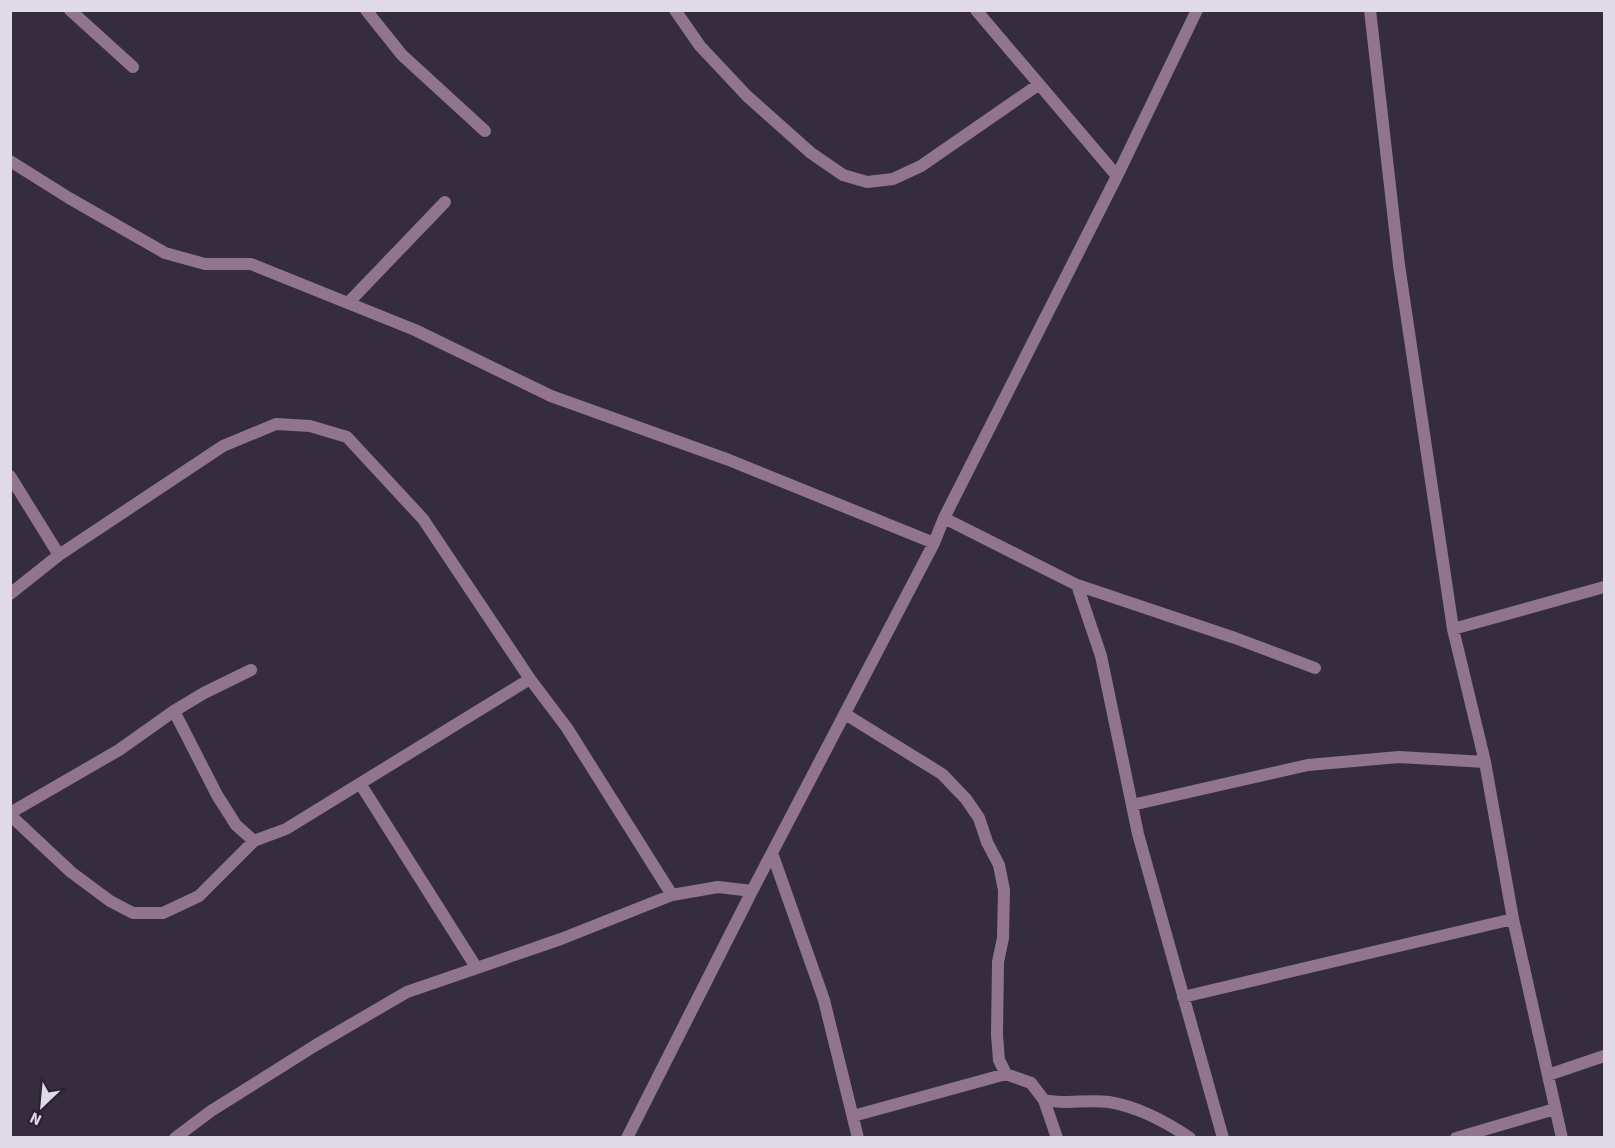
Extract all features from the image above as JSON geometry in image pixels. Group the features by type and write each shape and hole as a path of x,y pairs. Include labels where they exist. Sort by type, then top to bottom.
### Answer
{"street":[{"path":"70,10 133,67"},
{"path":"366,10 402,55 486,130"},
{"path":"675,10 700,46 747,96 811,153 843,175 867,182 893,179 921,166 1038,85"},
{"path":"976,10 1117,176"},
{"path":"627,1137 752,891 934,543 944,518 1117,176 1197,10"},
{"path":"1371,10 1401,276 1453,629 1485,762 1513,919 1562,1137"},
{"path":"10,161 69,198 165,252 205,264 251,264 415,330 551,396 729,460 934,543"},
{"path":"349,302 445,202"},
{"path":"10,594 59,555 223,446 276,424 310,426 347,437 423,519 530,679 567,728 672,895"},
{"path":"10,476 59,555"},
{"path":"944,518 1077,585 1235,638 1315,668"},
{"path":"1077,585 1101,656 1138,834 1223,1137"},
{"path":"1453,629 1605,587"},
{"path":"251,670 204,693 119,750 10,814 71,872 110,901 133,913 163,913 199,896 254,842 286,830 530,679"},
{"path":"174,711 217,795 236,825 254,842"},
{"path":"845,714 942,774 966,799 979,818 987,842 999,865 1004,890 1003,938 998,962 997,1035 999,1060 1006,1074"},
{"path":"1132,805 1308,765 1398,757 1485,762"},
{"path":"361,785 476,967"},
{"path":"772,853 824,1000 858,1137"},
{"path":"174,1137 316,1045 407,992 582,931 672,895 718,886 752,891"},
{"path":"1183,997 1513,919"},
{"path":"1548,1075 1605,1056"},
{"path":"853,1116 1006,1074 1031,1083 1044,1100 1057,1137"},
{"path":"1044,1100 1061,1103 1110,1102 1148,1113 1190,1137"},
{"path":"1456,1137 1556,1109"}]}
